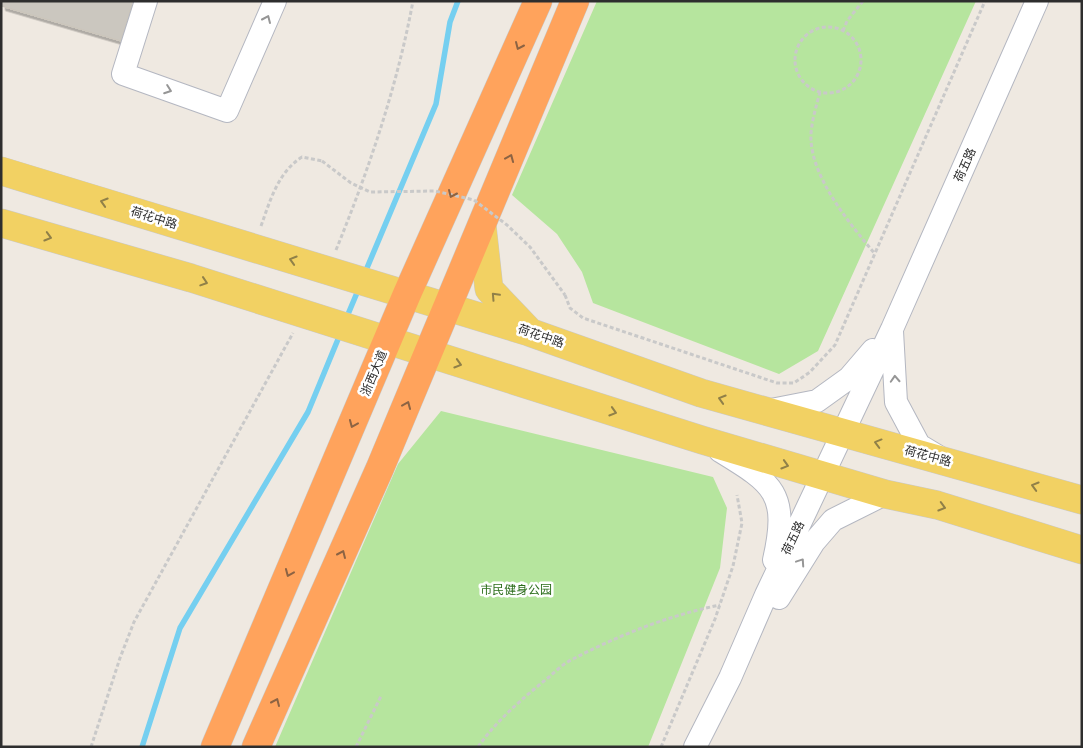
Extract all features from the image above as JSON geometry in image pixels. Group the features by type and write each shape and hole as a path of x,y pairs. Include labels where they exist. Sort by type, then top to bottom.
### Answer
{"highway":[{"name":"浙西大道","path":"215,747 407,294 538,1"},
{"path":"256,747 376,477 576,1"}],"main road":[{"name":"荷花中路","path":"1,171 529,332 701,393 762,412 944,460 1082,500"},
{"path":"1,223 191,278 308,317 702,440 885,494 937,506 1082,550"},
{"path":"482,225 489,289 529,332"}],"street":[{"path":"146,1 122,74 227,111 275,1"},
{"name":"荷五路","path":"695,747 730,678 766,595 892,329 1037,1"},
{"path":"892,329 896,402 919,445 944,460"},
{"name":"荷五路","path":"762,412 817,401 823,398 849,378 892,329"},
{"path":"702,440 760,477 774,491 780,523 766,595"},
{"path":"730,678 814,542 833,520 885,494"}],"path":[{"path":"332,272 333,256 377,141 401,59 413,1"},
{"path":"843,31 863,1"},
{"path":"258,234 274,190 290,164 302,157 322,161 351,183 370,192 435,191 474,200 507,225 530,248 565,295 570,308 583,318 777,383 794,383 810,372 835,345 986,1"},
{"path":"828,27 843,31 856,42 860,53 861,64 858,75 842,90 831,93 820,92 802,81 797,72 796,50 808,33 818,28 828,27"},
{"path":"820,92 814,111 811,141 819,169 831,195 874,254"},
{"path":"91,747 120,658 134,622 308,317"},
{"path":"661,747 720,605 740,541 742,523 737,495"},
{"path":"478,747 486,735 524,697 571,659 647,626 692,610 720,605"},
{"path":"356,747 381,696"}],"green space":[{"path":"597,1 976,1 818,351 779,374 593,303 582,272 557,234 512,195"},
{"name":"市民健身公园","path":"441,411 713,477 727,508 720,568 648,747 275,747 398,464"}],"building":[{"path":"1,1 133,1 121,41 1,6"}],"waterway":[{"path":"364,275 436,104 450,22 458,1"},
{"path":"346,319 359,288"},
{"path":"142,747 180,628 308,412 341,332"}]}
